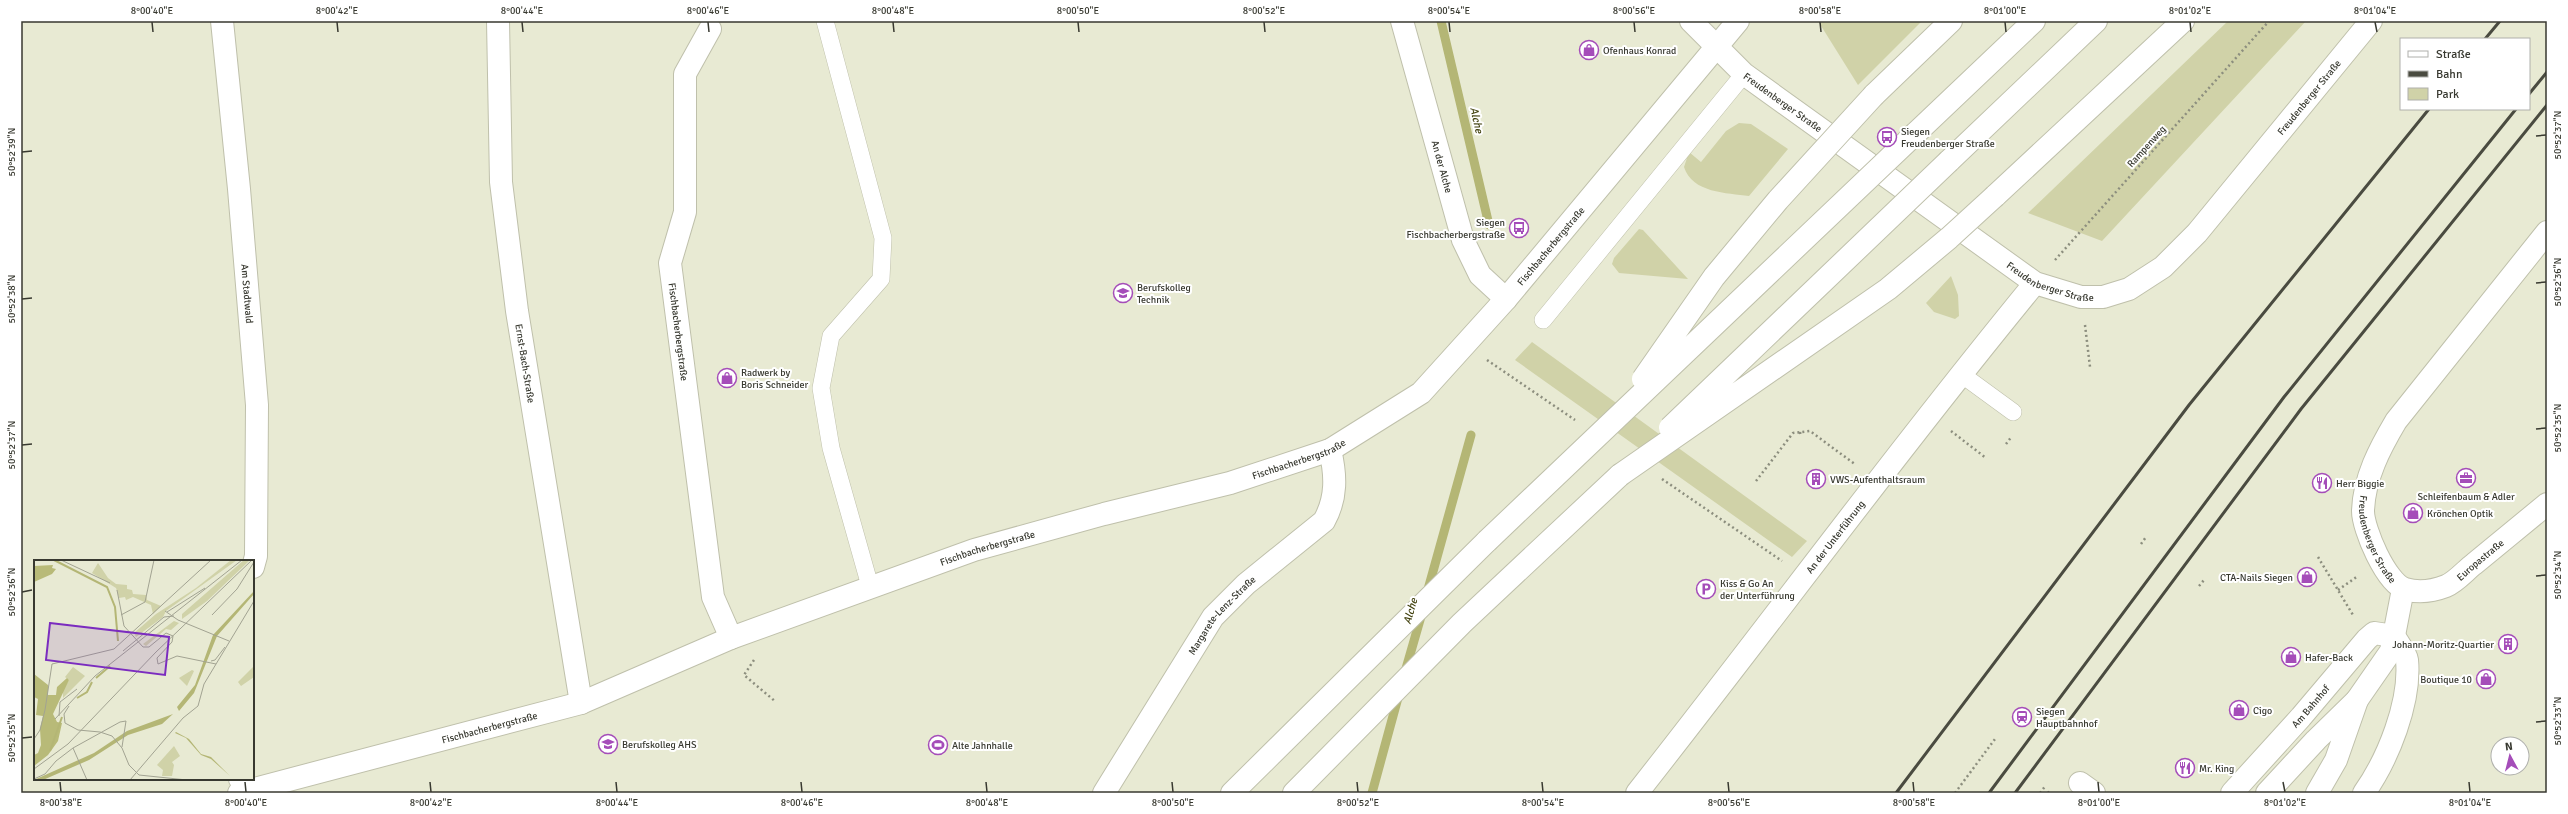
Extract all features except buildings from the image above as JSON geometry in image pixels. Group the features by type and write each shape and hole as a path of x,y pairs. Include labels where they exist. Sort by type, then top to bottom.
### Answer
{"main road":[{"name":"Am Stadtwald","path":"222,21 240,197 257,405 256,556 254,563"},
{"name":"Ernst-Bach-Straße","path":"498,21 502,190 517,311 581,703"},
{"name":"An der Alche","path":"1402,21 1463,240 1480,275 1506,299"},
{"name":"Freudenberger Straße","path":"1691,21 1744,74 2035,283 2081,297 2103,297 2129,289 2163,267 2197,233 2371,21"},
{"name":"Fischbacherbergstraße","path":"242,787 581,703 731,638 870,586 974,550 1104,514 1230,483 1330,450 1421,393 1506,299 1718,47 1738,21"},
{"path":"1616,417 1714,277 1778,200 1874,95 1951,21"},
{"path":"1232,793 1436,590 1616,417 2034,21"},
{"path":"1294,793 1462,624 2096,21"},
{"path":"1620,475 1888,289 1949,238 2183,21"},
{"name":"Fischbacherbergstraße","path":"710,29 685,74 685,212 670,262 713,597 731,638"},
{"name":"Freudenberger Straße","path":"2403,588 2392,579 2380,561 2370,539 2363,512 2367,482 2381,446 2396,421 2547,232"},
{"name":"An der Unterführung","path":"1637,793 1961,374 2035,283"},
{"name":"Margarete-Lenz-Straße","path":"1104,793 1213,617 1246,584 1324,521 1331,508 1334,495 1334,467 1330,450"},
{"name":"Europastraße","path":"2403,588 2424,592 2447,586 2547,504"},
{"path":"2267,793 2316,740 2357,700 2387,654 2403,588"},
{"path":"2364,793 2391,741 2406,695 2407,659 2387,654 2374,633 2367,639"},
{"name":"Am Bahnhof","path":"2232,793 2301,717 2367,639"},
{"path":"2317,793 2336,760 2357,700"}],"lane":[{"path":"825,21 883,238 881,279 831,336 821,388 831,448 870,586"},
{"path":"1543,320 1744,74"},
{"path":"1961,374 2013,412"}],"path":[{"name":"Rampenweg","path":"2035,283 2269,21"},
{"path":"2081,297 2090,367"},
{"path":"1930,415 1986,458"},
{"path":"1756,481 1793,433 1810,430 1878,482"},
{"path":"1800,432 1801,437"},
{"path":"2141,544 2146,537"},
{"path":"2318,557 2367,639"},
{"path":"2199,586 2204,580"},
{"path":"753,662 744,675 776,702"},
{"path":"1955,793 1995,739"},
{"path":"2040,793 2046,785"},
{"path":"2048,793 2051,789"}],"green space":[{"path":"1818,21 1922,21 1858,85"},
{"path":"2228,21 2306,21 2102,241 2028,213"},
{"path":"1739,123 1751,124 1788,149 1749,196 1711,190 1694,182 1688,176 1684,167 1689,152 1701,162 1726,131"},
{"path":"1639,229 1643,230 1688,279 1619,273 1612,264 1614,258"},
{"path":"1951,276 1958,295 1959,316 1955,319 1934,312 1926,303"},
{"path":"1532,342 1807,541 1792,557 1515,360"}],"waterway":[{"name":"Alche","path":"1441,21 1489,225"},
{"name":"Alche","path":"1427,593 1471,435"},
{"name":"Alche","path":"1405,672 1422,613"},
{"name":"Alche","path":"1372,793 1399,694"}],"railway":[{"path":"2486,38 2500,21"},
{"path":"2530,93 2547,72"},
{"path":"2015,793 2301,409 2547,105"},
{"path":"1896,793 2189,405 2428,110"},
{"path":"1989,793 2284,397 2515,110"}],"place":[{"name":"Ofenhaus Konrad","path":"1589,50"},
{"name":"Siegen Freudenberger Straße","path":"1887,137"},
{"name":"Siegen Fischbacherbergstraße","path":"1519,228"},
{"name":"Berufskolleg Technik","path":"1123,293"},
{"name":"Radwerk by Boris Schneider","path":"727,378"},
{"name":"Schleifenbaum & Adler","path":"2466,478"},
{"name":"VWS-Aufenthaltsraum","path":"1816,479"},
{"name":"Herr Biggie","path":"2322,483"},
{"name":"Krönchen Optik","path":"2413,513"},
{"name":"CTA-Nails Siegen","path":"2307,577"},
{"name":"Kiss & Go An der Unterführung","path":"1706,589"},
{"name":"Johann-Moritz-Quartier","path":"2508,644"},
{"name":"Hafer-Back","path":"2291,657"},
{"name":"Boutique 10","path":"2486,679"},
{"name":"Cigo","path":"2239,710"},
{"name":"Siegen Hauptbahnhof","path":"2022,717"},
{"name":"Berufskolleg AHS","path":"608,744"},
{"name":"Alte Jahnhalle","path":"938,745"},
{"name":"Mr. King","path":"2185,768"}]}
